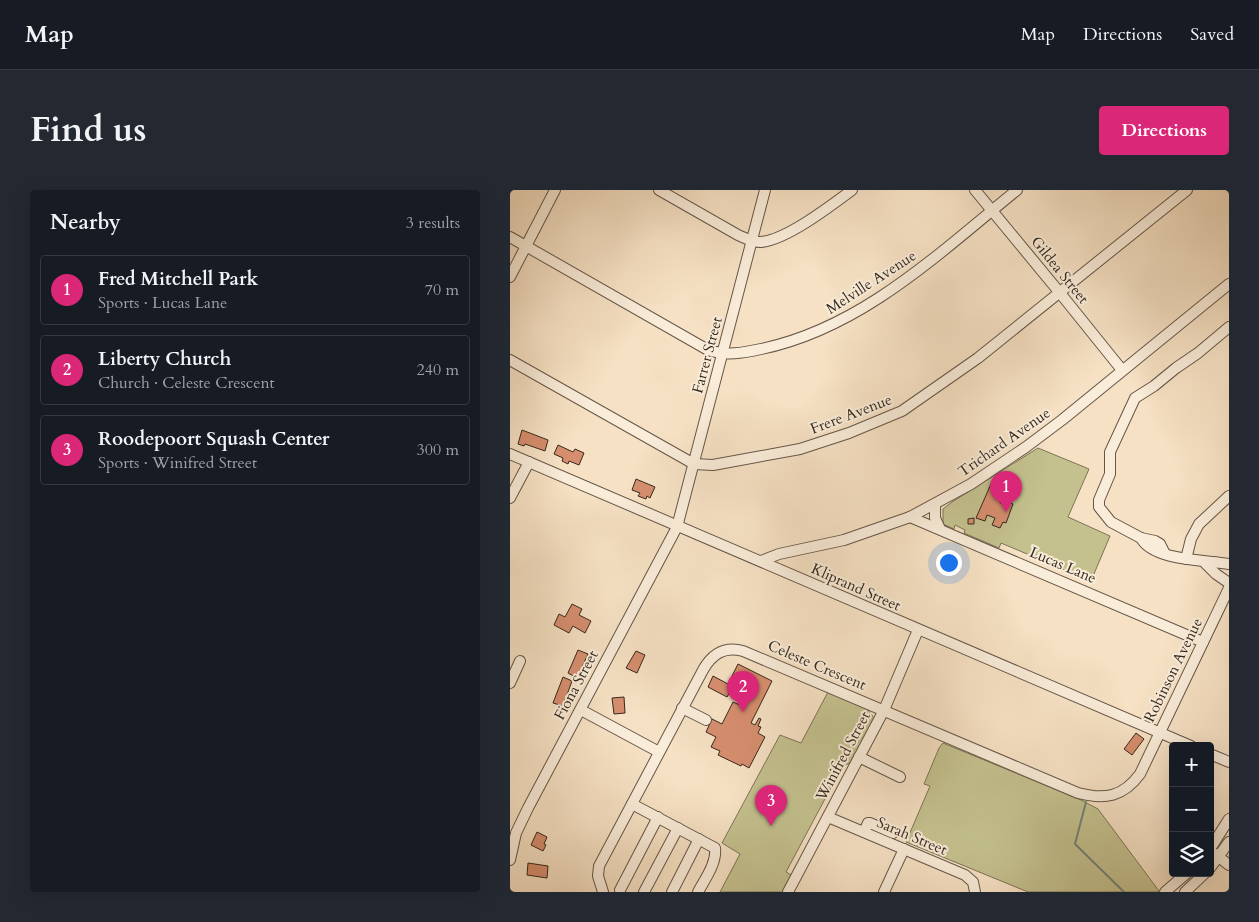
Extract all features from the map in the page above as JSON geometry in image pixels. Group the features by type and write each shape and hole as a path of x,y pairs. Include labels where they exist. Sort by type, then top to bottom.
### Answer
{"street":[{"path":"510,277 555,190"},
{"path":"660,190 752,241 765,241 793,229 818,215 852,190"},
{"name":"Farrer Street","path":"677,527 765,190"},
{"name":"Gildea Street","path":"975,190 1122,370"},
{"name":"Melville Avenue","path":"510,237 703,347 723,354 736,353 767,348 800,338 838,322 891,290 1017,190"},
{"name":"Frere Avenue","path":"510,360 694,464 713,465 800,449 885,419 963,370 1187,190"},
{"name":"Trichard Avenue","path":"761,561 779,554 844,540 910,516 971,484 1026,447 1229,284"},
{"path":"1229,327 1198,354 1135,398 1110,452 1110,474 1099,500 1099,507 1112,522 1141,538 1155,540 1160,544 1165,554 1205,563 1229,564"},
{"name":"Kliprand Street","path":"510,454 1182,742"},
{"path":"510,498 529,462"},
{"path":"1186,558 1191,539 1199,524 1229,496"},
{"path":"935,504 936,518 940,529"},
{"name":"Lucas Lane","path":"910,516 1203,642"},
{"name":"Fiona Street","path":"510,860 521,822 677,527"},
{"path":"1205,563 1229,583"},
{"name":"Robinson Avenue","path":"1144,765 1229,588"},
{"name":"Winifred Street","path":"788,892 884,710 918,630"},
{"name":"Celeste Crescent","path":"603,892 598,876 599,866 682,708 708,661 716,654 732,649 750,654 884,710 1078,794 1093,797 1115,795 1136,780 1144,765"},
{"path":"510,683 520,661"},
{"path":"682,708 706,720"},
{"path":"580,710 659,752"},
{"path":"1214,756 1229,762"},
{"path":"859,757 900,777"},
{"path":"632,804 715,848 714,861 698,892"},
{"path":"620,890 658,817"},
{"name":"Sarah Street","path":"828,817 965,875 973,882 975,892"},
{"path":"1214,843 1229,819"},
{"path":"864,832 868,823 870,823 894,833"},
{"path":"644,892 678,828"},
{"path":"672,892 699,839"},
{"path":"1214,863 1229,842"},
{"path":"884,892 904,849"},
{"path":"1214,853 1229,865"},
{"path":"1165,892 1182,877"},
{"path":"1184,892 1201,877"}],"shaded area":[{"path":"1038,448 1089,469 1068,517 1110,536 1091,581 1001,543 999,548 964,533 965,530 955,525 954,529 943,524 943,509"},
{"path":"828,692 867,709 874,718 854,759 842,767 786,872 793,876 784,892 720,892 740,854 722,843 780,735 801,743"},
{"path":"943,743 1081,800 1098,809 1159,891 1028,892 906,842 930,786 924,784 939,748"}],"building":[{"path":"522,430 548,440 545,451 525,444 524,446 518,444"},
{"path":"558,445 573,452 575,449 584,453 579,465 569,461 568,464 562,461 563,458 554,454"},
{"path":"636,479 655,487 650,498 647,496 646,499 638,496 640,493 632,490"},
{"path":"991,484 1005,490 1000,503 1003,499 1013,504 1006,523 1003,522 1000,528 992,525 995,518 987,515 985,521 976,518"},
{"path":"974,518 974,524 968,524 968,519"},
{"path":"572,604 582,609 579,615 591,621 585,633 573,626 569,633 554,625 559,614 565,617"},
{"path":"578,650 588,654 577,678 568,673"},
{"path":"636,651 645,655 637,673 626,668"},
{"path":"738,664 772,681 751,723 755,725 759,718 761,719 758,726 761,727 758,733 765,737 749,768 718,755 720,751 711,747 716,737 706,732 712,719 722,724 733,702 742,706 747,695 732,688 727,697 708,687 713,676 728,684"},
{"path":"563,677 572,681 563,706 553,703"},
{"path":"624,697 625,713 614,714 612,698"},
{"path":"1136,733 1144,739 1132,755 1124,749"},
{"path":"537,832 547,837 543,851 531,845"},
{"path":"528,863 548,866 547,878 527,875"}],"waterway":[{"path":"1086,802 1075,844 1124,892"}],"place":[{"name":"Fred Mitchell Park","path":"1006,512"},
{"name":"Liberty Church","path":"743,712"},
{"name":"Roodepoort Squash Center","path":"771,826"}]}
